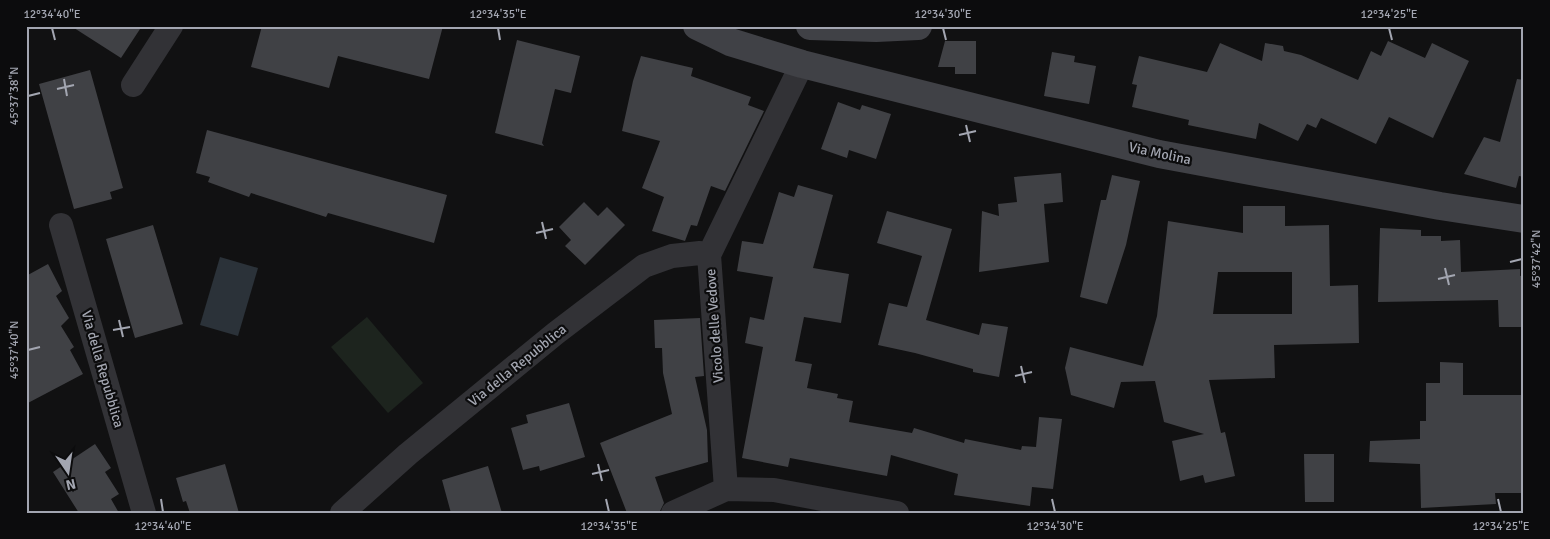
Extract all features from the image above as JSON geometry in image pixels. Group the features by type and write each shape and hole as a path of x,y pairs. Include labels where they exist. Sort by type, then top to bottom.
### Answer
{"street":[{"path":"133,85 171,26"},
{"name":"Via Molina","path":"697,26 730,42 802,64 1159,154 1440,206 1524,219"},
{"path":"810,26 876,28 918,26"},
{"path":"802,64 809,49 821,41 852,37 876,28"},
{"name":"Vicolo delle Vedove","path":"726,489 709,255 802,64"},
{"name":"Via della Repubblica","path":"61,225 144,513"},
{"name":"Via della Repubblica","path":"342,513 408,454 556,332 644,266 672,256 700,253 709,255"},
{"path":"673,513 726,489 774,490 809,505 897,513"}],"shaded area":[{"path":"220,257 258,268 238,336 200,325"},
{"path":"367,317 423,383 388,413 331,347"}],"building":[{"path":"71,26 142,26 121,58"},
{"path":"262,26 443,26 429,79 338,56 329,88 251,67"},
{"path":"517,40 580,56 571,93 555,89 542,143 544,146 495,133"},
{"path":"945,41 976,41 976,74 955,74 955,67 938,67"},
{"path":"1388,41 1425,58 1432,43 1469,61 1433,138 1389,117 1376,144 1321,118 1316,128 1307,124 1298,141 1259,123 1256,139 1188,125 1189,120 1132,107 1137,85 1132,84 1139,56 1207,72 1220,43 1262,61 1265,43 1283,46 1284,51 1301,55 1358,80 1371,51 1381,56"},
{"path":"1052,52 1075,56 1074,62 1096,66 1089,104 1044,96"},
{"path":"641,56 693,68 691,76 751,97 748,105 764,111 725,191 711,186 697,226 691,225 685,241 652,231 664,197 642,188 660,141 622,131 633,81"},
{"path":"90,70 123,188 110,192 112,199 74,209 39,84"},
{"path":"1517,79 1524,80 1524,177 1519,176 1516,188 1464,174 1484,137 1500,142"},
{"path":"838,102 860,110 862,105 891,114 876,159 849,150 847,158 821,149"},
{"path":"207,130 447,195 434,243 328,213 326,217 251,193 249,197 208,182 210,177 196,173"},
{"path":"1061,173 1063,202 1044,204 1049,262 979,272 982,211 999,216 998,204 1017,202 1014,177"},
{"path":"1112,175 1140,181 1126,245 1107,304 1080,297 1101,200 1106,200"},
{"path":"798,185 833,195 813,268 849,274 841,323 804,317 795,361 812,364 807,388 838,394 837,398 853,401 849,422 912,433 914,428 964,443 965,439 1021,450 1022,446 1036,447 1039,417 1062,419 1053,489 1032,487 1030,506 954,495 958,474 891,455 887,476 790,458 788,467 742,458 763,347 745,343 750,317 764,320 773,277 737,271 742,241 763,244 779,192 794,197"},
{"path":"584,202 598,216 607,207 625,225 585,265 565,246 571,240 559,227"},
{"path":"1243,206 1285,206 1285,226 1329,225 1330,286 1358,285 1359,343 1274,345 1275,378 1209,380 1221,433 1225,432 1235,476 1205,483 1203,475 1180,481 1172,441 1204,434 1164,422 1155,381 1121,382 1114,408 1071,395 1065,368 1070,347 1143,366 1157,316 1168,221 1243,233","holes":["1218,272 1292,272 1292,314 1213,314"]},
{"path":"887,211 952,229 926,320 979,335 982,323 1008,327 999,377 973,372 973,369 878,345 889,303 907,307 922,256 877,243"},
{"path":"153,225 183,324 135,338 106,239"},
{"path":"1380,228 1421,230 1421,236 1441,236 1441,241 1460,240 1461,272 1520,269 1520,276 1524,275 1524,327 1499,327 1498,300 1378,302"},
{"path":"48,264 62,291 56,296 69,318 61,326 74,347 70,350 83,374 26,404 26,276"},
{"path":"700,318 704,376 695,377 707,430 708,462 655,477 664,503 659,513 627,513 600,443 672,414 663,373 662,348 655,348 654,320"},
{"path":"1440,362 1463,363 1463,395 1524,395 1524,493 1495,493 1496,504 1421,508 1420,464 1369,462 1370,441 1420,439 1420,421 1426,421 1426,383 1440,383"},
{"path":"569,403 585,457 540,471 539,466 523,470 511,428 528,423 526,415"},
{"path":"95,444 111,468 105,472 119,494 111,499 119,513 79,513 53,472"},
{"path":"1304,454 1334,454 1334,502 1305,502"},
{"path":"225,464 239,513 190,513 186,501 183,502 176,478"},
{"path":"488,466 502,513 451,513 442,480"}]}
